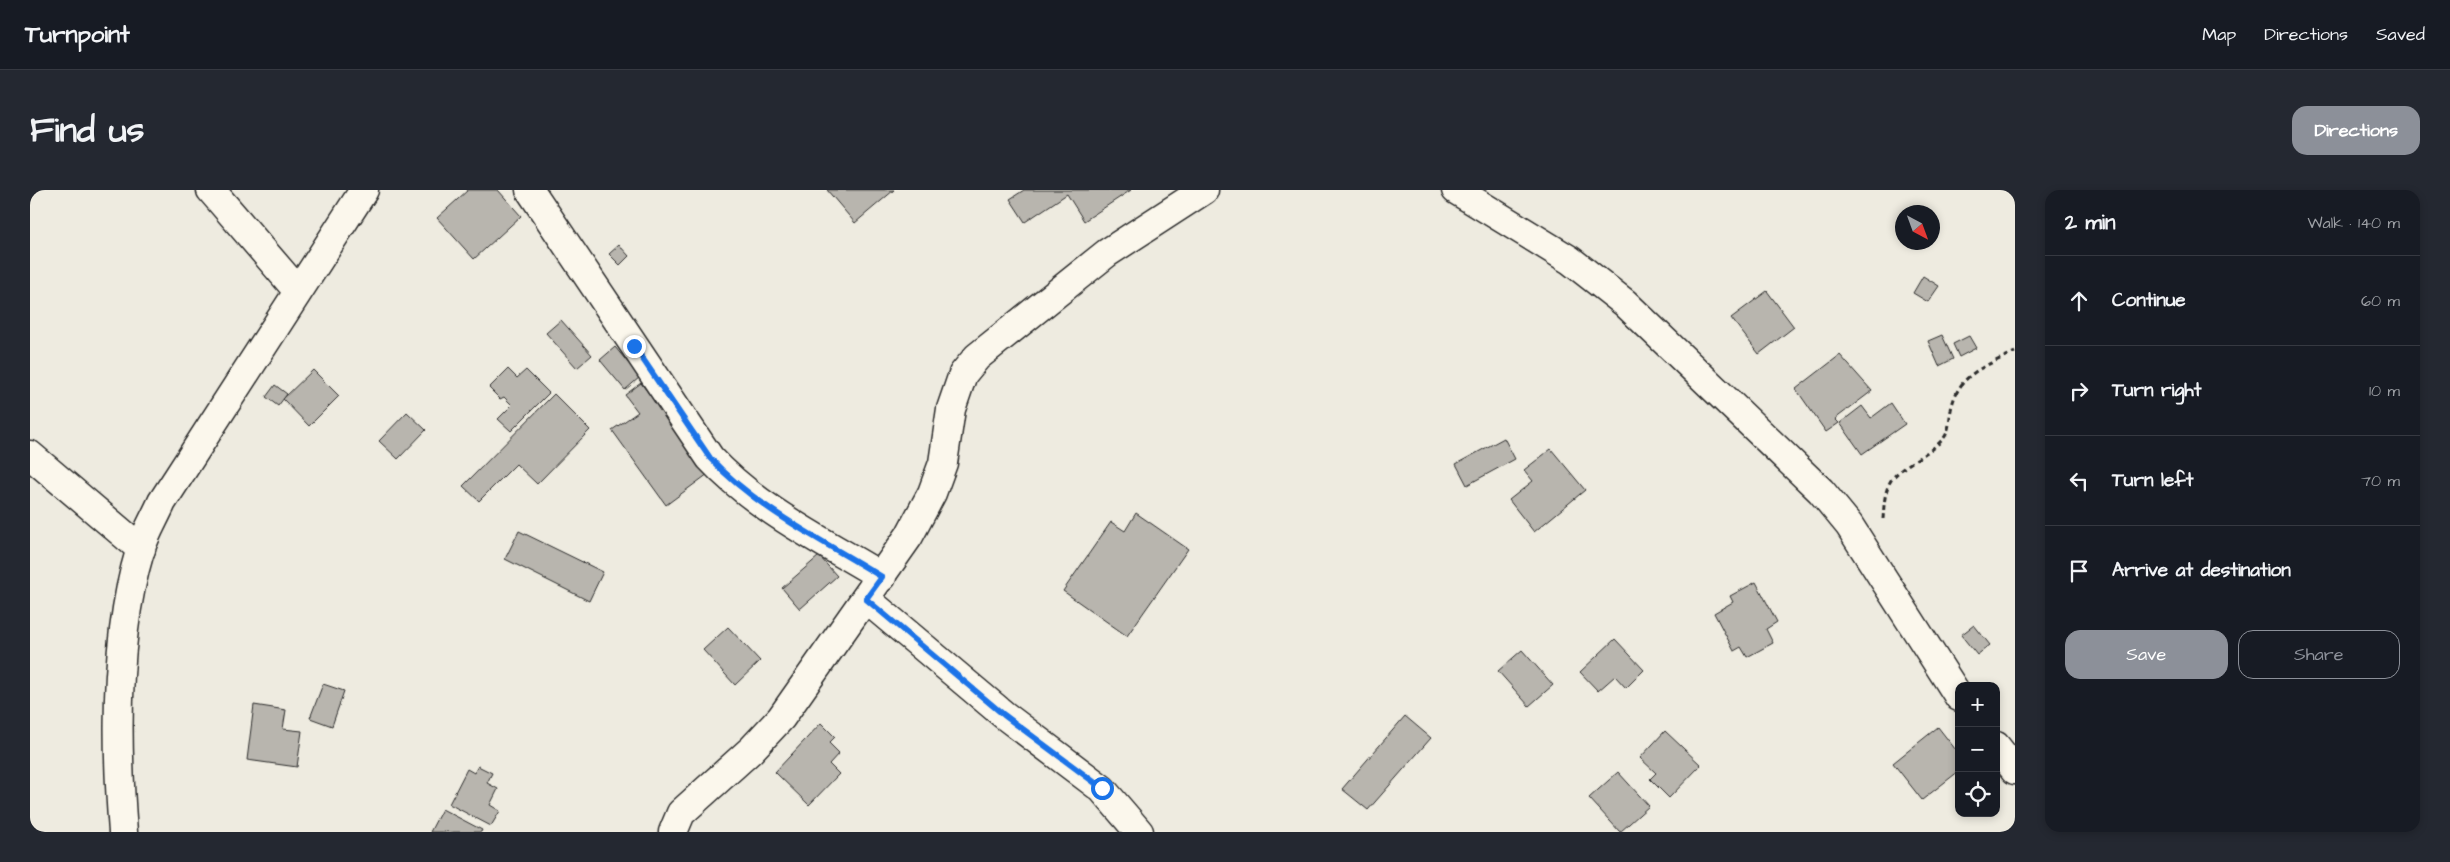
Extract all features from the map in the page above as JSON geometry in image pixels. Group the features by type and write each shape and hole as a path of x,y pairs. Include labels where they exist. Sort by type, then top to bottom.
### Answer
{"street":[{"path":"211,190 298,290"},
{"path":"123,832 119,780 121,677 129,596 141,549 162,502 364,190"},
{"path":"530,190 710,458 734,482 761,502 882,577"},
{"path":"674,832 681,813 751,750 781,718 882,577 909,536 932,493 943,463 952,409 963,374 977,357 1106,253 1204,190"},
{"path":"1456,190 1570,260 1625,302 1821,491 1849,525 1955,691"},
{"path":"30,455 141,549"},
{"path":"866,599 1004,715 1102,788 1139,832"},
{"path":"2000,751 2015,770"}],"path":[{"path":"1882,522 1889,483 1899,473 1938,444 1946,434 1954,396 1961,382 1982,367 2015,352"}],"building":[{"path":"468,190 498,190 521,216 474,259 437,218"},
{"path":"827,190 894,190 855,223"},
{"path":"1024,190 1131,190 1084,221 1067,194 1025,222 1010,199"},
{"path":"619,245 629,256 620,265 609,254"},
{"path":"1923,276 1939,286 1928,302 1913,293"},
{"path":"1767,291 1794,327 1759,354 1731,318"},
{"path":"561,320 592,355 577,368 546,333"},
{"path":"1942,335 1953,359 1939,366 1928,341"},
{"path":"1969,336 1976,348 1959,357 1953,344"},
{"path":"615,347 640,377 625,390 600,360"},
{"path":"1840,355 1872,391 1835,419 1839,423 1826,432 1796,389"},
{"path":"508,369 517,378 526,370 549,393 511,431 498,419 512,405 504,397 500,399 489,388"},
{"path":"313,370 339,396 309,426 283,399"},
{"path":"641,383 708,474 666,505 612,430 638,412 625,395"},
{"path":"275,385 287,394 278,406 266,397"},
{"path":"554,394 590,430 537,484 516,464 479,501 463,486"},
{"path":"1891,403 1905,424 1862,454 1840,423 1862,406 1871,418"},
{"path":"407,412 426,430 398,459 379,441"},
{"path":"1504,438 1515,459 1467,485 1456,464"},
{"path":"1551,449 1585,490 1534,532 1509,500 1533,481 1524,470"},
{"path":"1136,513 1188,549 1127,636 1063,591 1111,522 1125,531"},
{"path":"519,531 603,572 589,601 505,559"},
{"path":"819,556 837,576 800,609 782,588"},
{"path":"1756,582 1777,622 1766,629 1773,643 1747,657 1741,647 1734,651 1714,613 1733,602 1730,596"},
{"path":"1974,625 1990,645 1977,655 1961,635"},
{"path":"728,627 760,661 735,685 703,650"},
{"path":"1615,639 1644,670 1626,688 1615,676 1598,691 1580,672"},
{"path":"1522,650 1553,685 1529,706 1498,671"},
{"path":"323,684 344,691 332,726 310,718"},
{"path":"254,705 286,710 283,729 302,731 297,767 247,760"},
{"path":"1405,716 1431,738 1368,810 1342,789"},
{"path":"821,723 835,737 829,743 839,753 829,764 839,774 809,805 775,772"},
{"path":"1938,727 1955,749 1955,774 1922,800 1893,763"},
{"path":"1665,731 1701,765 1669,798 1650,779 1656,773 1640,758"},
{"path":"478,766 492,773 487,783 498,789 490,805 500,811 491,826 449,804 467,769 474,773"},
{"path":"1618,772 1649,806 1620,832 1589,798"},
{"path":"442,809 482,830 481,832 430,832"}],"route":[{"path":"634,346 710,458 719,468 761,502 882,577 866,599 1004,715 1102,788"}]}
